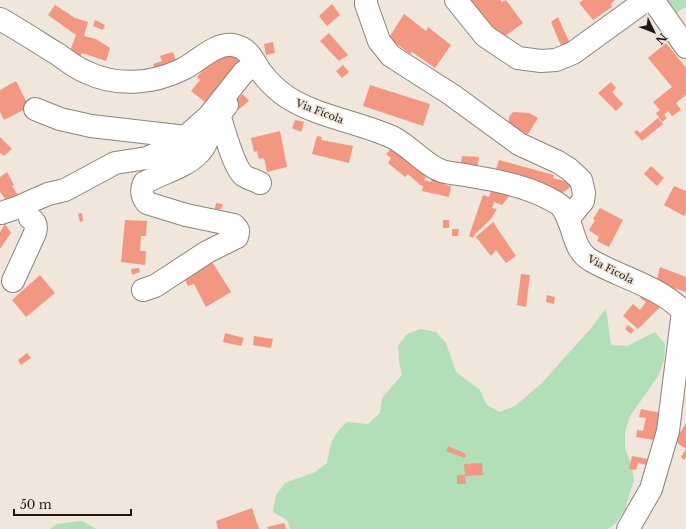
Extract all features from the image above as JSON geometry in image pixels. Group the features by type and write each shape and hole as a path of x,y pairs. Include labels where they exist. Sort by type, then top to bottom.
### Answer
{"street":[{"path":"366,0 366,4 379,41 391,56 452,95 519,144 558,162 569,169 581,180 584,193 582,201 568,219"},
{"path":"456,0 485,36 518,58 541,61 556,60 573,53 646,0"},
{"path":"653,0 686,47"},
{"name":"Via Ficola","path":"0,19 86,72 111,80 134,83 157,78 184,68 209,52 222,46 233,45 251,54 258,68 270,83 286,97 307,108 394,138 440,170 452,174 517,185 537,193 560,206 568,219 580,253 590,261 631,279 674,302 683,311 668,431 651,489 628,529"},
{"path":"22,239 32,209 48,194 65,190 115,163 147,158 176,145 208,116 243,73 258,68"},
{"path":"258,68 222,111 220,118 238,169 244,176 260,183"},
{"path":"35,110 60,119 91,126 186,137"},
{"path":"143,290 155,286 207,252 237,237 239,232 234,225 186,215 147,203 143,198 142,189 144,183 171,172 196,157 202,151 208,140 210,126 208,116"},
{"path":"1,213 16,208 32,209"},
{"path":"13,281 35,233 36,225 32,209"}],"green space":[{"path":"664,0 686,0 686,8 683,8 674,15"},
{"path":"606,308 611,345 627,346 655,332 665,344 664,360 658,376 630,416 625,432 625,449 631,463 634,479 625,510 615,524 608,529 290,529 287,520 273,512 276,495 285,483 315,472 327,463 332,441 347,422 368,424 380,413 382,398 402,375 398,346 407,334 421,329 436,332 446,343 456,372 480,390 486,404 499,412 515,406 542,383 592,327"},
{"path":"82,521 96,529 50,529 57,524"}],"building":[{"path":"465,0 500,0 502,2 506,0 523,23 500,40"},
{"path":"583,0 615,0 611,4 612,7 593,20 579,3"},
{"path":"332,4 340,15 327,26 319,16"},
{"path":"55,5 75,18 88,22 84,36 96,39 110,48 106,61 82,53 80,58 69,54 76,35 48,15"},
{"path":"404,14 426,31 428,27 451,45 435,68 412,52 410,54 389,38"},
{"path":"558,17 570,44 562,48 551,22"},
{"path":"95,20 105,25 103,30 93,26"},
{"path":"329,33 348,55 339,61 320,41"},
{"path":"273,42 275,53 266,55 264,44"},
{"path":"666,43 686,68 686,95 676,103 681,110 672,116 668,111 664,115 667,118 662,122 656,113 660,110 653,102 672,87 648,58"},
{"path":"230,50 241,59 205,102 191,91 200,80 197,77 207,66"},
{"path":"173,52 178,68 157,73 153,64 162,61 160,56"},
{"path":"343,65 349,72 342,78 336,71"},
{"path":"16,81 29,107 4,120 0,112 0,90"},
{"path":"611,82 616,88 612,92 623,104 616,111 598,93"},
{"path":"370,85 430,104 423,126 363,106"},
{"path":"243,94 249,101 238,110 233,104"},
{"path":"513,112 529,113 538,118 528,134 508,132 509,117"},
{"path":"658,118 663,124 642,141 634,132 637,130 640,133"},
{"path":"295,120 304,122 301,132 292,128"},
{"path":"280,131 287,167 267,172 264,158 259,159 257,151 254,152 251,138"},
{"path":"317,136 322,137 321,140 353,146 349,163 312,154"},
{"path":"0,137 12,149 4,156 1,153 0,154"},
{"path":"392,148 425,167 421,172 426,178 424,180 431,182 433,175 446,179 445,185 451,186 449,197 422,191 423,186 408,174 405,177 388,163 391,158 386,154"},
{"path":"462,156 479,157 477,169 460,168"},
{"path":"499,160 554,175 553,178 564,181 567,174 577,182 560,195 495,172"},
{"path":"651,166 664,178 657,186 644,174"},
{"path":"7,172 14,185 12,186 20,198 10,205 0,192 0,177"},
{"path":"674,186 686,191 686,212 684,216 664,205"},
{"path":"492,188 510,195 502,205 494,202 492,208 497,209 491,219 475,234 473,238 469,236 483,195 489,197"},
{"path":"216,203 223,204 221,209 215,209"},
{"path":"600,208 623,220 609,247 597,241 599,237 589,230 595,220 593,219"},
{"path":"82,213 83,221 80,222 78,214"},
{"path":"125,220 147,221 146,236 141,236 140,251 146,251 145,265 121,262"},
{"path":"443,220 449,220 449,228 443,228"},
{"path":"493,222 516,256 506,263 496,250 491,256 476,237"},
{"path":"5,224 11,233 0,249 0,232"},
{"path":"452,229 459,229 458,236 452,236"},
{"path":"211,260 231,292 206,307 194,284 188,286 184,278"},
{"path":"660,267 686,277 686,292 670,287 668,294 655,288"},
{"path":"139,268 140,272 132,275 131,269"},
{"path":"521,274 530,275 526,307 517,305"},
{"path":"40,275 55,293 26,317 12,300"},
{"path":"547,295 555,297 554,304 546,302"},
{"path":"642,296 653,296 650,301 660,307 638,329 623,316 633,304 640,310 646,302 640,298"},
{"path":"628,325 634,330 631,334 625,329"},
{"path":"225,333 244,338 241,346 223,342"},
{"path":"254,336 273,339 271,348 253,345"},
{"path":"27,353 31,358 21,365 18,360"},
{"path":"641,409 661,413 654,440 636,437 637,430 643,431 646,418 639,417"},
{"path":"686,423 686,449 675,441"},
{"path":"448,446 466,454 465,458 446,451"},
{"path":"686,449 686,457 684,460 681,457"},
{"path":"632,456 648,459 646,465 638,463 636,470 629,469"},
{"path":"482,463 483,475 465,476 466,484 457,484 457,475 465,475 464,464"},
{"path":"252,508 259,529 218,529 216,521"},
{"path":"284,523 286,529 268,529 267,527"}]}
